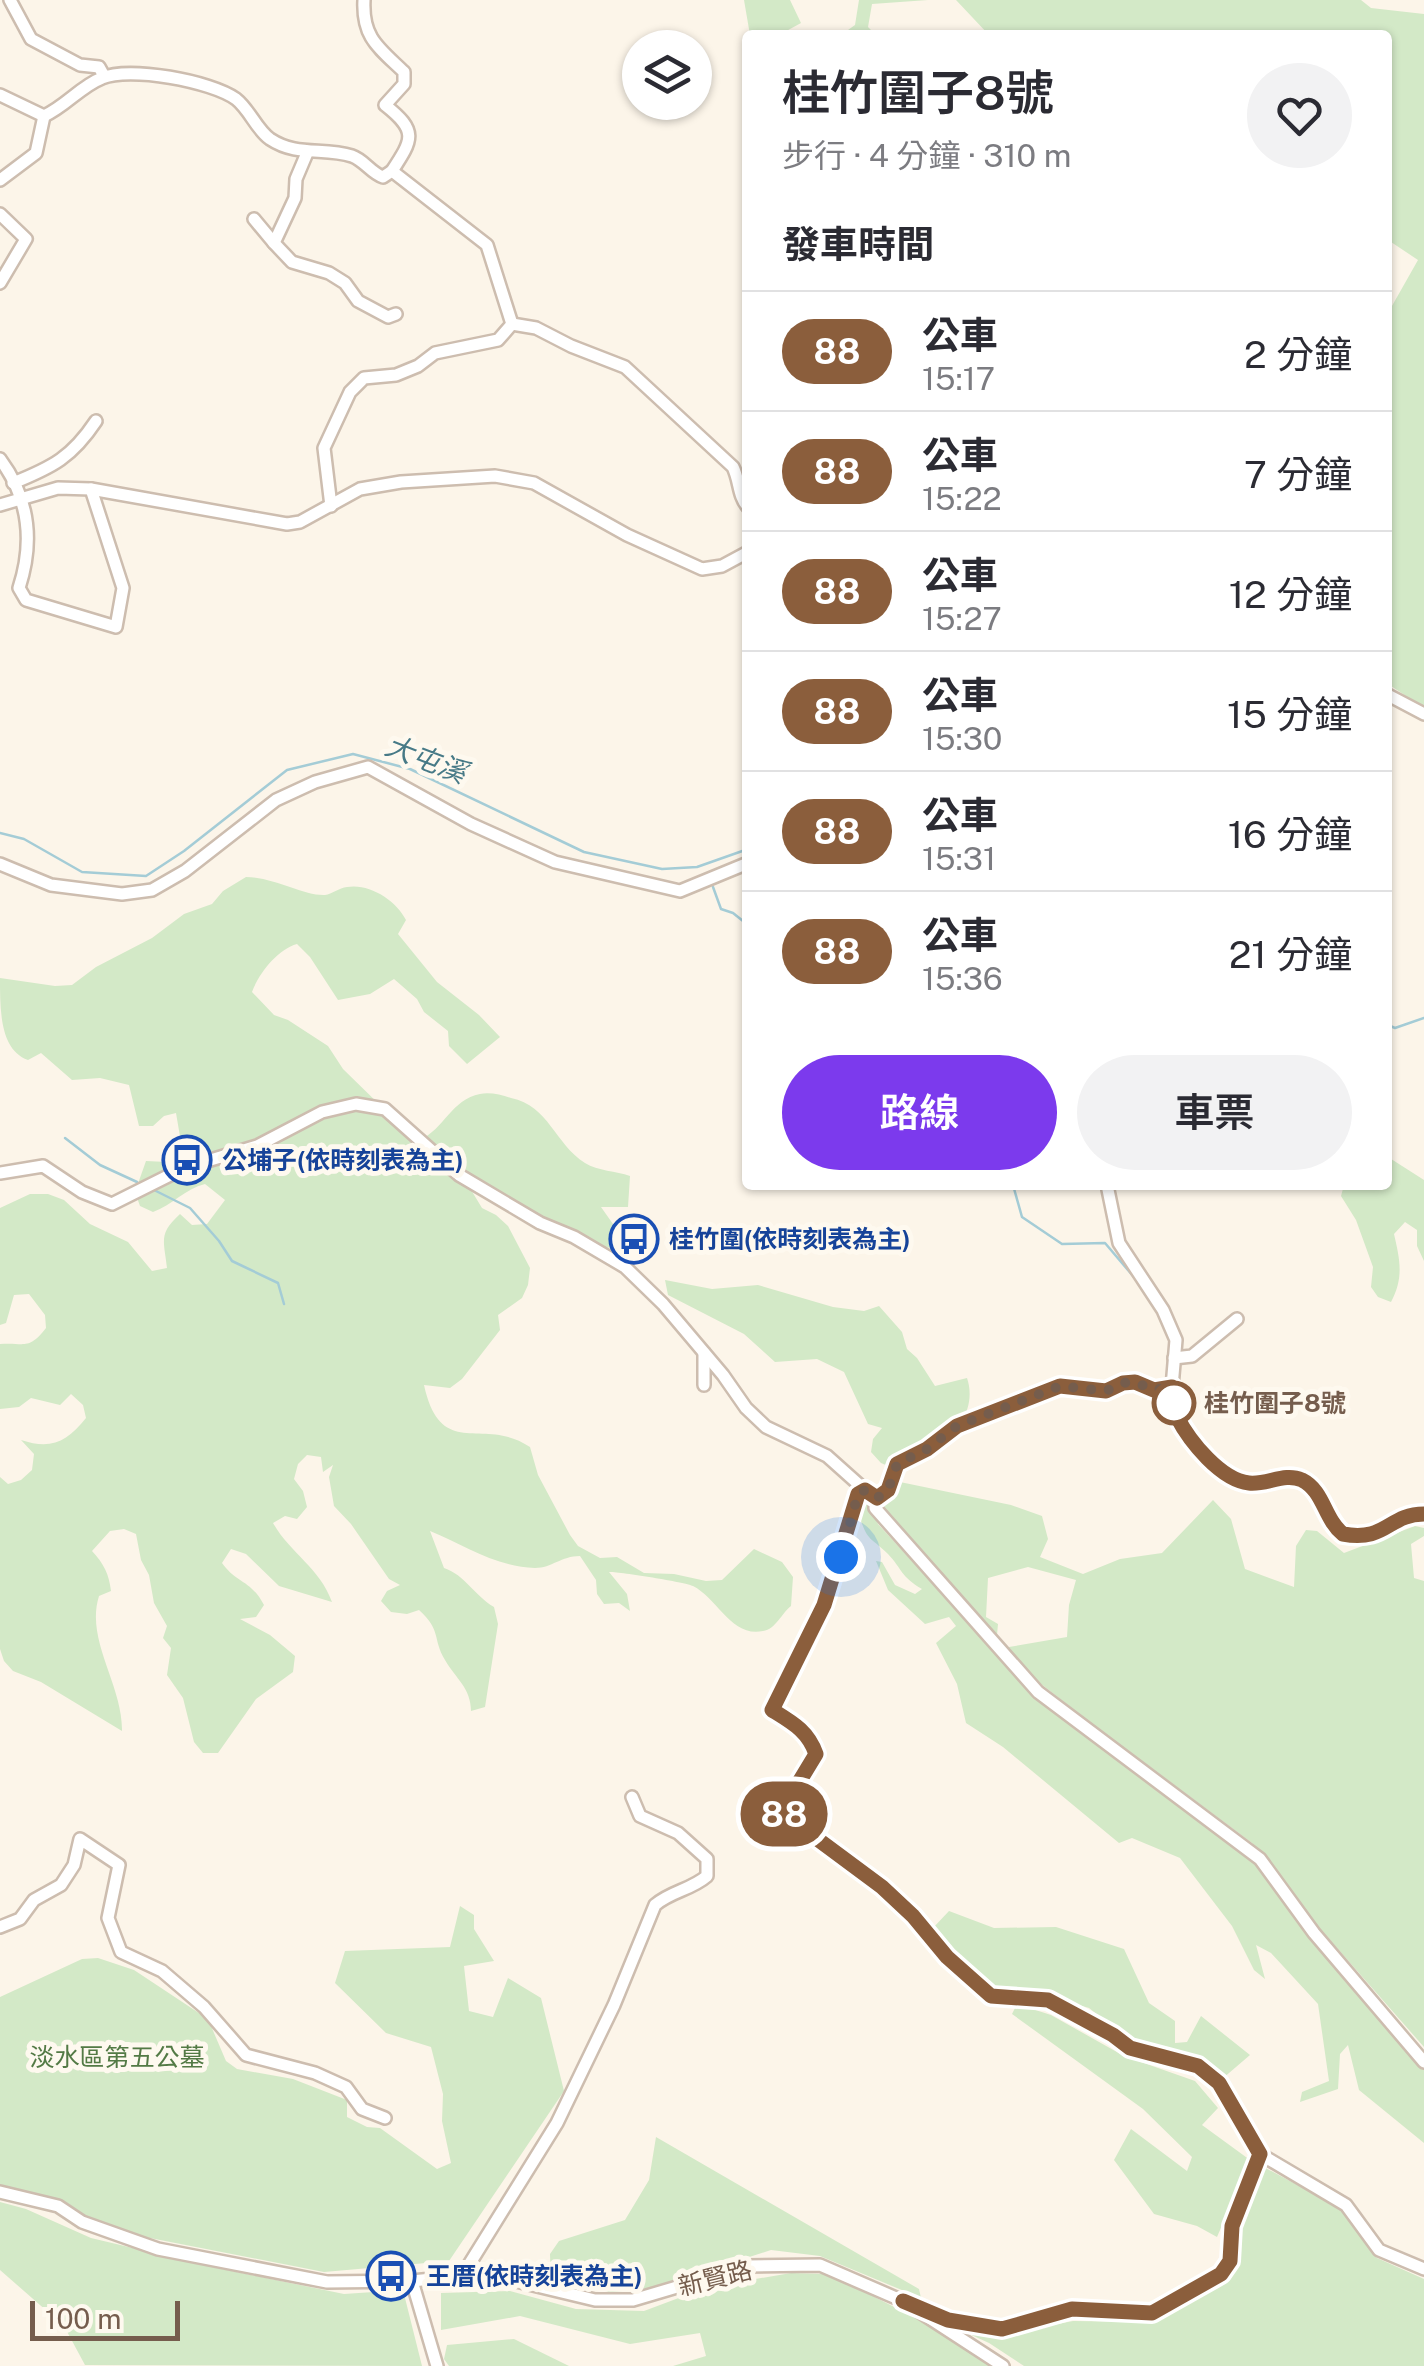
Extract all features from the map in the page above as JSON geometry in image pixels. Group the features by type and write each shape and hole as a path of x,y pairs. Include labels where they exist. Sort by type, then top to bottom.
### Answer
{"street":[{"path":"10,0 30,39 80,66 100,68 104,76"},
{"path":"0,95 44,116 64,107 104,76 123,72 198,84 232,96 247,108 267,137 290,150 356,158 383,177 392,172 410,143 402,119 384,105 404,84 404,72 372,41 363,22 364,0"},
{"path":"0,180 36,153 44,116"},
{"path":"274,243 294,198 296,179 307,154"},
{"path":"392,172 487,245 512,324"},
{"path":"0,214 26,239 0,282"},
{"path":"254,218 292,262 329,273 345,283 358,301 388,317 396,314"},
{"path":"331,506 324,448 350,392 364,378 396,374 418,366 435,353 498,340 512,324"},
{"path":"512,324 536,328 626,367 733,467 742,501"},
{"path":"14,483 54,466 80,446 96,421"},
{"path":"0,459 22,500 29,538 19,588 26,600 116,627 123,588 92,489"},
{"path":"0,505 58,488 92,489 287,524 300,522 360,489 494,476 534,483 627,535 702,568 722,566 742,555"},
{"path":"1392,697 1424,714"},
{"path":"0,864 52,886 122,894 152,890 185,872 276,800 315,782 368,767 471,824 555,862 680,890 742,865"},
{"path":"0,1172 43,1166 82,1192 112,1204 184,1168 257,1146 322,1112 356,1104 385,1109 459,1176 624,1267 664,1304 766,1428 827,1456 877,1498"},
{"path":"1108,1190 1119,1243 1162,1310 1176,1340 1172,1387 1176,1415 1200,1448 1235,1481 1301,1479 1312,1487 1343,1534 1363,1538 1411,1514 1424,1514"},
{"path":"1174,1358 1192,1356 1237,1318"},
{"path":"704,1353 704,1385"},
{"path":"1172,1387 1154,1390 1135,1382 1106,1391 1060,1386 957,1426 927,1449 897,1464 888,1490 877,1498 875,1508 1038,1692 1260,1859 1314,1933 1424,2062"},
{"path":"865,1490 858,1494 854,1504 824,1605 772,1710 797,1725 810,1738 816,1754 781,1812 882,1887 947,1957 991,1996 1048,2000 1130,2048 1198,2066 1219,2083 1260,2154 1346,2206 1379,2250 1424,2269"},
{"path":"462,2276 557,2123 614,2006 656,1905 666,1896 693,1888 707,1876 707,1858 678,1832 640,1816 632,1797"},
{"path":"0,1927 20,1919 34,1900 61,1885 74,1865 80,1839 120,1865 108,1918 120,1952 162,1971 204,2007 246,2054 315,2073 346,2087 362,2109 385,2118"},
{"path":"903,2301 948,2320 1002,2329 1072,2309 1152,2313 1221,2274 1230,2261 1232,2226 1260,2154"},
{"name":"新賢路","path":"0,2192 58,2206 82,2222 158,2249 327,2282 462,2276 512,2280 594,2300 633,2300 748,2266 820,2265 903,2301 1002,2366"},
{"path":"412,2281 437,2366"}],"green space":[{"path":"744,0 790,0 801,23 788,30 749,30"},
{"path":"859,0 928,0 872,4 868,27 871,30 848,30 855,25"},
{"path":"956,0 1361,0 1371,8 1424,14 1424,708 1392,687 1392,306 1418,260 1392,243 1392,30 984,30"},
{"path":"246,877 317,895 355,886 381,894 406,920 398,934 437,982 500,1037 467,1064 449,1046 448,1031 394,979 370,994 338,1000 297,944 270,963 252,992 274,1015 328,1046 343,1069 387,1112 404,1135 420,1140 470,1097 496,1094 534,1109 585,1163 630,1176 628,1207 601,1207 620,1234 623,1249 603,1247 560,1231 459,1170 482,1208 508,1226 530,1268 522,1298 498,1315 500,1330 462,1379 450,1388 424,1385 441,1423 466,1433 513,1438 530,1447 538,1475 570,1535 578,1546 600,1558 617,1557 644,1573 706,1581 722,1580 754,1549 782,1562 793,1577 791,1606 771,1627 752,1632 742,1629 693,1586 636,1575 609,1572 627,1594 630,1611 619,1603 604,1604 597,1594 596,1580 580,1556 541,1567 521,1567 494,1560 430,1531 444,1568 458,1575 494,1607 498,1624 485,1707 471,1711 466,1690 445,1660 426,1617 419,1610 407,1614 391,1612 381,1601 387,1591 400,1585 389,1579 334,1506 329,1477 333,1465 323,1472 321,1457 307,1455 298,1464 294,1479 303,1491 307,1507 297,1519 285,1516 273,1523 320,1580 332,1602 279,1586 246,1554 231,1549 222,1563 264,1605 256,1617 240,1619 270,1635 295,1656 293,1672 256,1699 218,1753 203,1753 194,1742 183,1698 167,1675 171,1648 163,1638 167,1626 154,1603 136,1534 124,1529 110,1531 92,1551 105,1570 111,1591 99,1596 97,1629 117,1697 122,1731 41,1682 13,1671 4,1661 0,1649 0,1477 8,1484 21,1480 32,1470 34,1454 21,1440 58,1442 86,1418 83,1405 71,1394 60,1405 31,1398 19,1407 0,1409 0,1344 30,1343 46,1328 45,1315 29,1294 14,1295 6,1323 0,1325 0,1208 30,1194 48,1194 64,1200 90,1224 128,1242 152,1271 167,1268 165,1233 180,1214 192,1225 207,1224 225,1200 205,1184 153,1212 140,1206 135,1192 146,1161 167,1162 183,1154 176,1113 164,1116 153,1126 139,1126 129,1085 100,1078 72,1080 41,1053 28,1060 19,1055 4,1028 0,978 72,985 96,967 152,938 184,914 212,904 223,891"},
{"path":"1392,1160 1424,1180 1424,1261 1417,1246 1417,1230 1405,1222 1394,1234 1400,1269 1391,1302 1378,1297 1371,1287 1373,1267 1356,1220 1341,1196 1343,1190 1392,1190"},
{"path":"665,1280 712,1289 758,1285 833,1307 864,1311 879,1306 902,1332 907,1349 935,1386 967,1378 968,1408 946,1440 937,1446 925,1440 911,1446 895,1469 881,1463 871,1452 873,1439 882,1428 868,1424 844,1372 817,1359 775,1362 744,1334 668,1295"},
{"path":"900,1482 1011,1505 1042,1516 1048,1539 1040,1557 1083,1574 1120,1559 1162,1553 1213,1500 1231,1519 1245,1569 1294,1587 1296,1546 1306,1530 1317,1531 1344,1553 1415,1526 1424,1528 1424,1536 1411,1544 1414,1578 1424,1581 1424,2047 1322,1931 1252,1843 1087,1720 1003,1648 1067,1637 1069,1605 1076,1580 1028,1567 988,1578 986,1617 998,1624 997,1635 882,1510"},
{"path":"869,1501 878,1524 1036,1696 1257,1865 1359,1996 1424,2070 1424,2143 1359,2090 1348,2045 1340,2054 1338,2089 1300,2102 1302,2092 1329,2081 1318,2004 1271,1953 1256,1945 1265,1979 1254,1970 1232,1926 1180,1858 1132,1838 1119,1843 1003,1747 966,1723 957,1684 936,1643 956,1626 949,1617 925,1624 888,1590 876,1561 882,1562 895,1585 915,1594 922,1589 867,1535 859,1515"},
{"name":"淡水區第五公墓","path":"460,1906 474,1915 474,1929 494,1961 464,1966 469,2011 493,2017 508,1978 541,1998 564,2091 449,2261 324,2272 109,2230 61,2202 0,2186 0,1997 82,1959 98,1958 134,1970 208,2019 226,2061 237,2069 293,2079 347,2100 347,2117 367,2127 380,2128 437,2169 451,2163 442,2121 443,2094 431,2047 386,2033 335,1983 345,1951 450,1947"},
{"path":"949,1911 994,1928 1056,1927 1124,1949 1149,2003 1175,2021 1175,2043 1187,2042 1201,2016 1250,2055 1222,2079 1169,2050 1128,2039 1089,2008 994,1987 932,1929"},
{"path":"1017,2004 1051,2015 1124,2056 1195,2081 1218,2108 1202,2125 1250,2160 1217,2237 1197,2226 1154,2214 1114,2160 1131,2129 1187,2171 1192,2157 1143,2109 1012,2014"},
{"path":"656,2137 919,2289 921,2298 820,2256 771,2250 653,2288 612,2292 551,2282 550,2254 559,2241 625,2220 649,2180"},
{"path":"1260,2165 1342,2209 1377,2258 1424,2279 1424,2366 1024,2366 967,2333 1006,2334 1073,2321 1157,2322 1230,2280 1236,2261 1237,2225"},
{"path":"0,2202 26,2209 91,2238 217,2268 344,2294 403,2290 422,2366 85,2365 64,2326 0,2270"},
{"path":"791,2273 829,2274 926,2323 992,2366 673,2366 706,2356 700,2333 630,2344 520,2316 441,2330 441,2293 510,2291 576,2309 644,2311 708,2287"},
{"path":"514,2339 569,2366 449,2366 444,2359 447,2345"}],"waterway":[{"name":"大屯溪","path":"0,833 24,839 82,872 146,876 287,770 353,754 410,769 584,852 662,869 697,867 742,851"},
{"path":"713,887 721,909 742,920"},
{"name":"大屯溪","path":"1392,1027 1424,1018"},
{"path":"65,1138 100,1165 137,1182"},
{"path":"154,1190 190,1208 232,1261 278,1283 284,1304"},
{"path":"1014,1190 1022,1217 1062,1244 1105,1243 1139,1283"}],"bus line":[{"name":"88","path":"903,2301 948,2320 1002,2329 1072,2309 1152,2313 1221,2274 1230,2261 1232,2226 1260,2154 1219,2083 1198,2066 1130,2048 1048,2000 991,1996 947,1957 882,1887 781,1812 816,1754 810,1738 772,1710 824,1605 858,1494 865,1490 877,1498 888,1490 897,1464 927,1449 957,1426 1060,1386 1106,1391 1135,1382 1154,1390 1172,1387 1176,1415 1200,1448 1235,1481 1268,1483 1291,1476 1301,1479 1312,1487 1327,1517 1343,1534 1363,1538 1411,1514 1424,1514"}],"place":[{"name":"公埔子(依時刻表為主)","path":"187,1160"},
{"name":"桂竹圍(依時刻表為主)","path":"634,1239"},
{"name":"桂竹圍子8號","path":"1174,1403"},
{"name":"王厝(依時刻表為主)","path":"391,2276"}],"route":[{"path":"841,1557 858,1494 865,1490 877,1498 888,1490 897,1464 927,1449 957,1426 1060,1386 1106,1391 1135,1382 1154,1390 1172,1387 1176,1415 1174,1403"}]}
